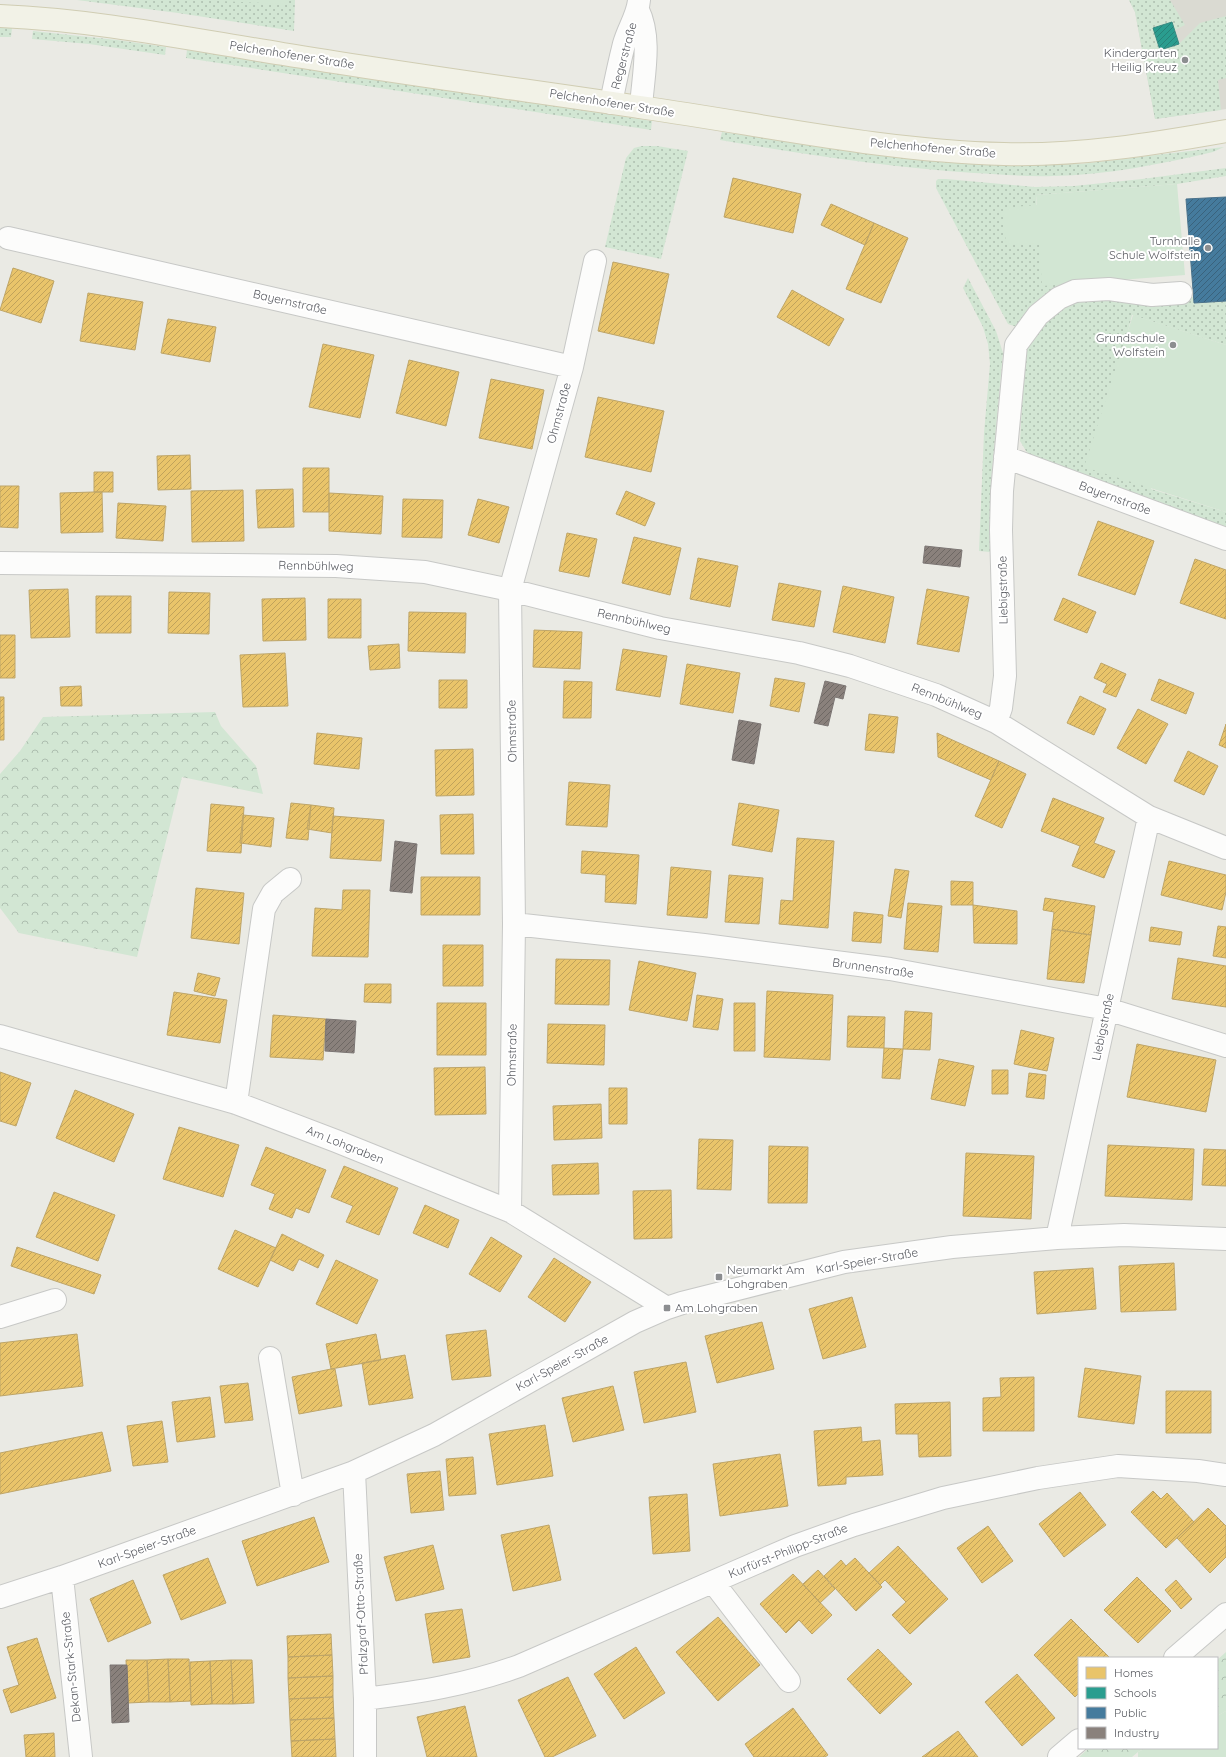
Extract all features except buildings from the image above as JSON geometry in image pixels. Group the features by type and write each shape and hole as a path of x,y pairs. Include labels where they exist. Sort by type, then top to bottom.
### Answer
{"main road":[{"name":"Pelchenhofener Straße","path":"0,16 101,24 296,56 641,107 842,139 936,150 992,154 1086,152 1169,141 1226,131"}],"street":[{"name":"Regerstraße","path":"611,103 624,44 638,5"},
{"name":"Regerstraße","path":"638,5 643,19 645,39 641,107"},
{"name":"Bayernstraße","path":"8,238 572,367"},
{"name":"Ohmstraße","path":"510,1211 514,924 510,590 572,367 595,261"},
{"name":"Liebigstraße","path":"996,722 1001,708 1005,676 1001,530 1005,457 1016,346 1038,315 1059,298 1075,291 1109,289 1152,295 1181,293"},
{"name":"Bayernstraße","path":"1005,457 1226,539"},
{"name":"Rennbühlweg","path":"0,563 336,566 425,572 510,590 660,628 799,653 850,666 936,695 996,722 1149,817 1226,848"},
{"name":"Liebigstraße","path":"1058,1238 1149,817"},
{"path":"236,1103 264,909 273,893 290,879"},
{"name":"Brunnenstraße","path":"514,924 704,945 890,969 1107,1009 1226,1046"},
{"name":"Am Lohgraben","path":"0,1036 236,1103 336,1141 510,1211 667,1308"},
{"name":"Karl-Speier-Straße","path":"0,1597 62,1578 354,1472 434,1435 636,1322 667,1308 844,1262 952,1247 1058,1238 1124,1235 1226,1239"},
{"path":"0,1317 55,1300"},
{"path":"270,1358 292,1495"},
{"name":"Kurfürst-Philipp-Straße","path":"365,1699 434,1690 492,1676 519,1666 795,1546 854,1525 943,1498 1031,1480 1118,1466 1198,1471 1226,1475"},
{"name":"Pfalzgraf-Otto-Straße","path":"354,1472 365,1699 365,1757"},
{"name":"Dekan-Stark-Straße","path":"62,1578 81,1757"},
{"path":"712,1582 789,1681"},
{"path":"1176,1657 1226,1614"},
{"path":"1059,1757 1078,1741"}],"shaded area":[{"name":"Kindergarten Heilig Kreuz","path":"1129,0 1226,0 1226,109 1155,119 1135,12"}],"green space":[{"path":"77,0 295,0 294,31 178,13"},
{"path":"200,0 285,0 284,4"},
{"name":"Kindergarten Heilig Kreuz","path":"1129,0 1170,0 1185,25 1175,30 1172,22 1153,28 1161,50 1179,44 1200,23 1226,16 1226,78 1218,80 1221,110 1155,119 1135,12"},
{"path":"0,27 12,28 11,37 0,37"},
{"path":"33,31 166,47 165,55 89,44 32,39"},
{"path":"187,50 652,121 651,130 186,58"},
{"path":"722,132 904,158 1012,165 1080,164 1224,147 1213,152 1134,168 1093,174 1033,176 974,173 878,164 720,140"},
{"path":"642,146 657,146 688,151 661,259 605,247 626,158 634,148"},
{"path":"1226,168 1226,176 1177,184 1036,195 1039,242 1076,284 1017,327 1008,324 936,188 936,181 938,179 1035,187 1074,186"},
{"path":"1177,184 1185,275 1042,286 1039,243 1006,245 1003,208 1037,205 1036,195"},
{"path":"968,278 996,331 1003,353 991,481 990,552 979,551 984,433 990,364 988,344 983,327 963,288"},
{"path":"1193,297 1194,303 1226,301 1226,345 1132,315 1128,331 1151,489 1226,512 1226,529 1034,458 1026,451 1020,441 1025,352 1028,341 1069,299 1156,301"},
{"path":"1133,315 1226,345 1226,512 1084,467"},
{"path":"215,712 221,726 256,766 263,794 182,777 137,957 19,933 0,908 0,774 20,751 43,717"},
{"path":"1226,1652 1226,1711 1218,1715 1218,1659"},
{"path":"1226,1711 1226,1757 1138,1757 1138,1752 1144,1749 1218,1749 1218,1715"},
{"path":"1088,1749 1144,1749 1132,1757 1079,1757"}],"place":[{"name":"Kindergarten Heilig Kreuz","path":"1185,60"},
{"name":"Turnhalle Schule Wolfstein","path":"1208,248"},
{"name":"Grundschule Wolfstein","path":"1173,345"},
{"name":"Neumarkt Am Lohgraben","path":"719,1277"},
{"name":"Am Lohgraben","path":"667,1308"}]}
